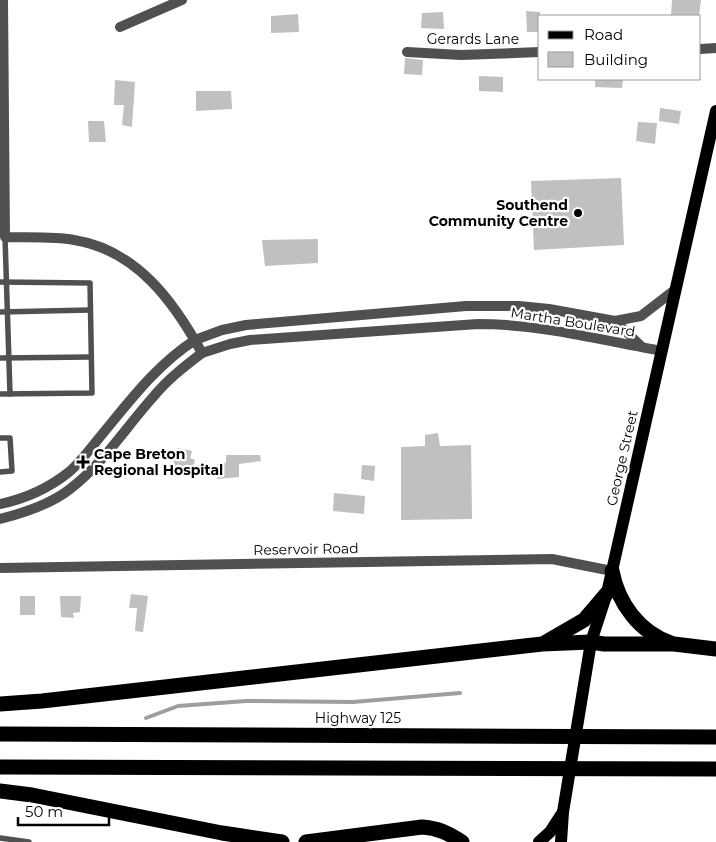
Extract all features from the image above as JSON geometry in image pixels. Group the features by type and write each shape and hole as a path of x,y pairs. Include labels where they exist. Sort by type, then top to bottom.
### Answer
{"highway":[{"path":"612,571 614,581 624,603 635,620 659,638 674,644"},
{"path":"542,644 584,620 607,593"},
{"path":"0,704 42,701 542,644 591,642 604,644 674,644 716,650"},
{"name":"Highway 125","path":"0,734 716,737"},
{"path":"0,767 716,769"},
{"path":"0,791 32,795 222,833 282,842"},
{"path":"306,842 361,836 402,828 422,827 435,828 448,833 462,842"}],"main road":[{"name":"George Street","path":"562,842 563,812 591,642 607,593 716,111"},
{"name":"George Street","path":"539,842 550,832 563,812"}],"street":[{"path":"0,519 17,515 42,505 68,491 92,471 170,378 202,353 175,308 158,287 122,257 99,247 75,240 3,238 3,0"},
{"path":"120,28 182,0"},
{"path":"701,49 716,48"},
{"name":"Gerards Lane","path":"407,52 461,55 538,52"},
{"path":"615,321 641,316 676,289"},
{"name":"Martha Boulevard","path":"0,504 39,491 69,472 94,445 148,379 165,362 195,340 222,330 246,325 343,316 492,306 549,309 615,321 643,347"},
{"name":"Martha Boulevard","path":"202,353 250,340 478,324 534,326 643,347"},
{"path":"643,347 662,351"},
{"name":"Reservoir Road","path":"0,568 552,559 612,571"}],"lane":[{"path":"3,238 3,282 7,312 10,394"},
{"path":"0,394 92,393 90,283 3,282"},
{"path":"0,312 90,310"},
{"path":"343,316 345,333"},
{"path":"0,358 91,357"},
{"path":"0,438 10,438 12,471 0,472"},
{"path":"0,838 29,842"}],"building":[{"path":"672,0 701,0 699,15 671,15"},
{"path":"526,11 540,12 540,15 538,15 538,32 527,32"},
{"path":"443,12 444,29 421,28 422,13"},
{"path":"298,14 299,32 271,33 271,16"},
{"path":"405,58 423,60 422,75 404,74"},
{"path":"479,76 503,77 503,92 479,91"},
{"path":"115,80 135,82 132,127 122,125 124,105 114,105"},
{"path":"595,80 623,80 622,88 595,87"},
{"path":"196,91 231,91 232,109 196,111"},
{"path":"660,108 681,111 679,124 659,121"},
{"path":"88,121 104,121 106,142 89,142"},
{"path":"638,122 657,123 655,144 636,141"},
{"name":"Southend Community Centre","path":"621,178 624,245 534,250 531,181"},
{"path":"318,239 318,263 265,266 262,240"},
{"path":"438,433 440,446 471,445 472,519 401,520 401,447 425,446 425,435"},
{"path":"177,448 192,451 190,458 195,460 191,475 172,471"},
{"path":"226,455 260,455 261,461 239,464 239,477 217,479 217,464 226,463"},
{"path":"362,465 375,466 374,481 361,479"},
{"path":"334,493 365,496 364,514 333,511"},
{"path":"131,594 148,596 143,632 135,631 137,608 129,608"},
{"path":"20,596 35,596 35,615 20,615"},
{"path":"60,596 81,596 80,612 73,613 74,618 61,617"}],"waterway":[{"path":"146,718 178,706 246,701 353,702 460,693"}],"place":[{"name":"Southend Community Centre","path":"578,213"},
{"name":"Cape Breton Regional Hospital","path":"83,462"}]}
